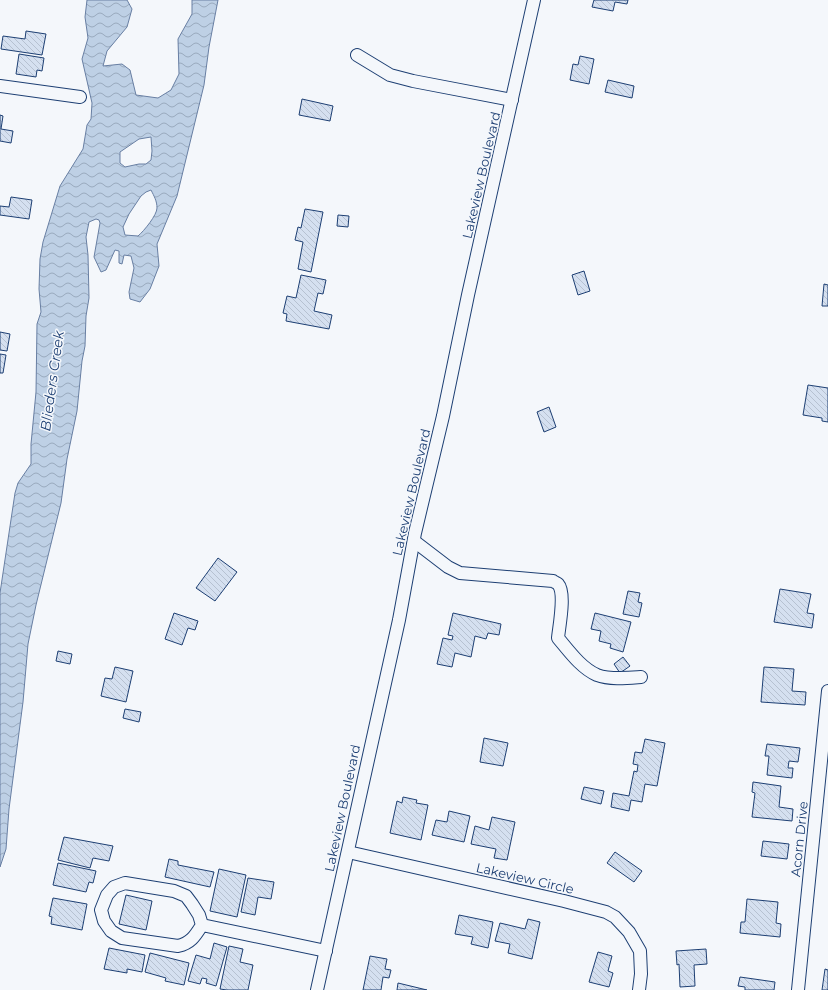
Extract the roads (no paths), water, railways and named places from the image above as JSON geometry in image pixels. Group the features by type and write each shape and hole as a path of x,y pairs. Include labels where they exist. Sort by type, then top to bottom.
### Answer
{"street":[{"name":"Lakeview Boulevard","path":"317,990 399,620 414,541 443,416 468,295 534,0"},
{"path":"357,55 390,75 413,81 512,100"},
{"path":"0,86 80,97"},
{"path":"414,541 448,567 460,573 553,581 558,584 561,589 562,603 558,638 574,656 583,665 597,675 622,679 641,677"},
{"name":"Acorn Drive","path":"798,990 825,758 828,691"},
{"name":"Lakeview Circle","path":"348,852 556,899 606,912 615,917 629,932 640,952 641,974 639,990"},
{"path":"125,883 174,891 186,896 199,915 202,925 194,939 186,944 178,946 122,938 111,931 104,921 101,910 107,895 114,887 125,883"},
{"path":"202,925 326,951"}],"water":[{"name":"Blieders Creek","path":"87,0 127,0 132,9 127,27 107,51 103,66 122,64 130,70 136,95 158,98 171,90 179,74 178,39 192,14 192,0 218,0 209,47 204,85 177,196 157,244 159,266 150,289 140,302 130,299 129,292 134,268 131,256 124,255 122,264 119,263 119,251 115,250 106,270 101,272 94,257 100,223 99,220 96,219 89,222 86,237 89,298 77,411 67,459 61,503 28,644 23,702 9,809 6,849 0,867 0,593 15,493 18,483 31,464 31,444 36,392 37,324 41,312 39,289 40,259 43,242 60,186 83,149 87,125 91,119 92,103 82,59 88,38 85,17","holes":["151,137 151,160 146,164 125,167 120,163 120,152 139,139","151,190 157,205 153,219 138,236 125,235 123,227 129,214 141,196"]}]}
